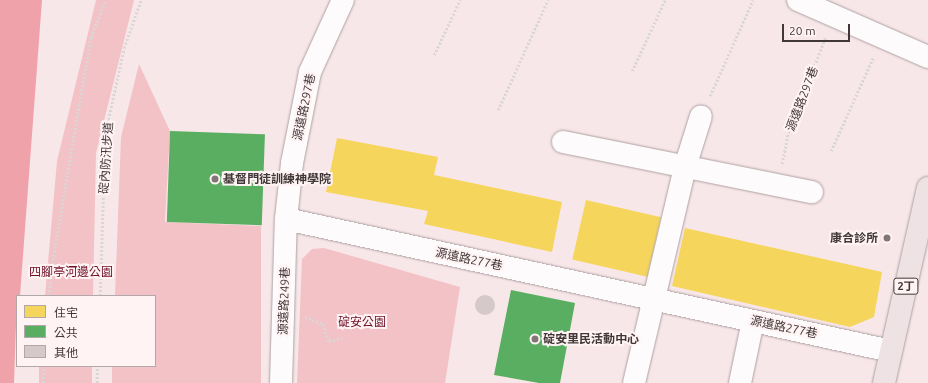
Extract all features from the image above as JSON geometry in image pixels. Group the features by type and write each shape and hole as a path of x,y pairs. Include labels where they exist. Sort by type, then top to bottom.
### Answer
{"main road":[{"name":"2丁","path":"884,383 928,188"}],"street":[{"name":"源遠路297巷","path":"286,219 292,163 310,72 343,0"},
{"path":"798,0 928,57"},
{"path":"634,383 685,167 701,116"},
{"path":"563,142 812,192"},
{"name":"源遠路277巷","path":"286,219 891,350"},
{"name":"源遠路249巷","path":"281,383 286,219"},
{"path":"740,383 753,321"}],"path":[{"path":"49,295 52,264 91,37 105,0"},
{"name":"碇內防汛步道","path":"100,295 105,135 124,48 141,0"},
{"path":"434,55 460,0"},
{"path":"498,110 548,0"},
{"path":"632,71 665,0"},
{"path":"701,116 753,0"},
{"name":"源遠路297巷","path":"778,186 788,133 834,16"},
{"path":"831,151 882,37"},
{"path":"299,314 323,324 329,341 343,337"},
{"path":"42,383 44,367"},
{"path":"97,367 97,383"}],"green space":[{"name":"四腳亭河邊公園","path":"96,0 134,0 96,153 93,295 45,295 57,161"},
{"path":"139,64 170,131 165,222 261,226 261,383 112,383 112,367 156,367 156,295 115,295 121,137"},
{"name":"碇安公園","path":"324,248 460,287 445,383 297,383 302,259 312,249"},
{"path":"39,367 92,367 92,383 39,383"}],"shaded area":[{"path":"0,0 42,0 20,295 16,295 14,383 0,383"}],"building: 住宅":[{"path":"337,138 438,157 434,175 562,202 552,252 424,224 428,211 326,192"},
{"path":"586,200 661,217 647,277 572,259"},
{"path":"685,228 882,272 874,317 850,327 672,286"}],"building: 公共":[{"name":"基督門徒訓練神學院","path":"170,131 265,134 262,225 167,222"},
{"name":"碇安里民活動中心","path":"511,290 575,303 560,383 539,383 494,375"}],"building: 其他":[{"path":"485,295 492,298 495,305 492,312 485,315 478,312 475,305 478,298"}],"place":[{"name":"基督門徒訓練神學院","path":"215,179"},
{"name":"康合診所","path":"887,238"},
{"name":"碇安里民活動中心","path":"535,339"}]}
